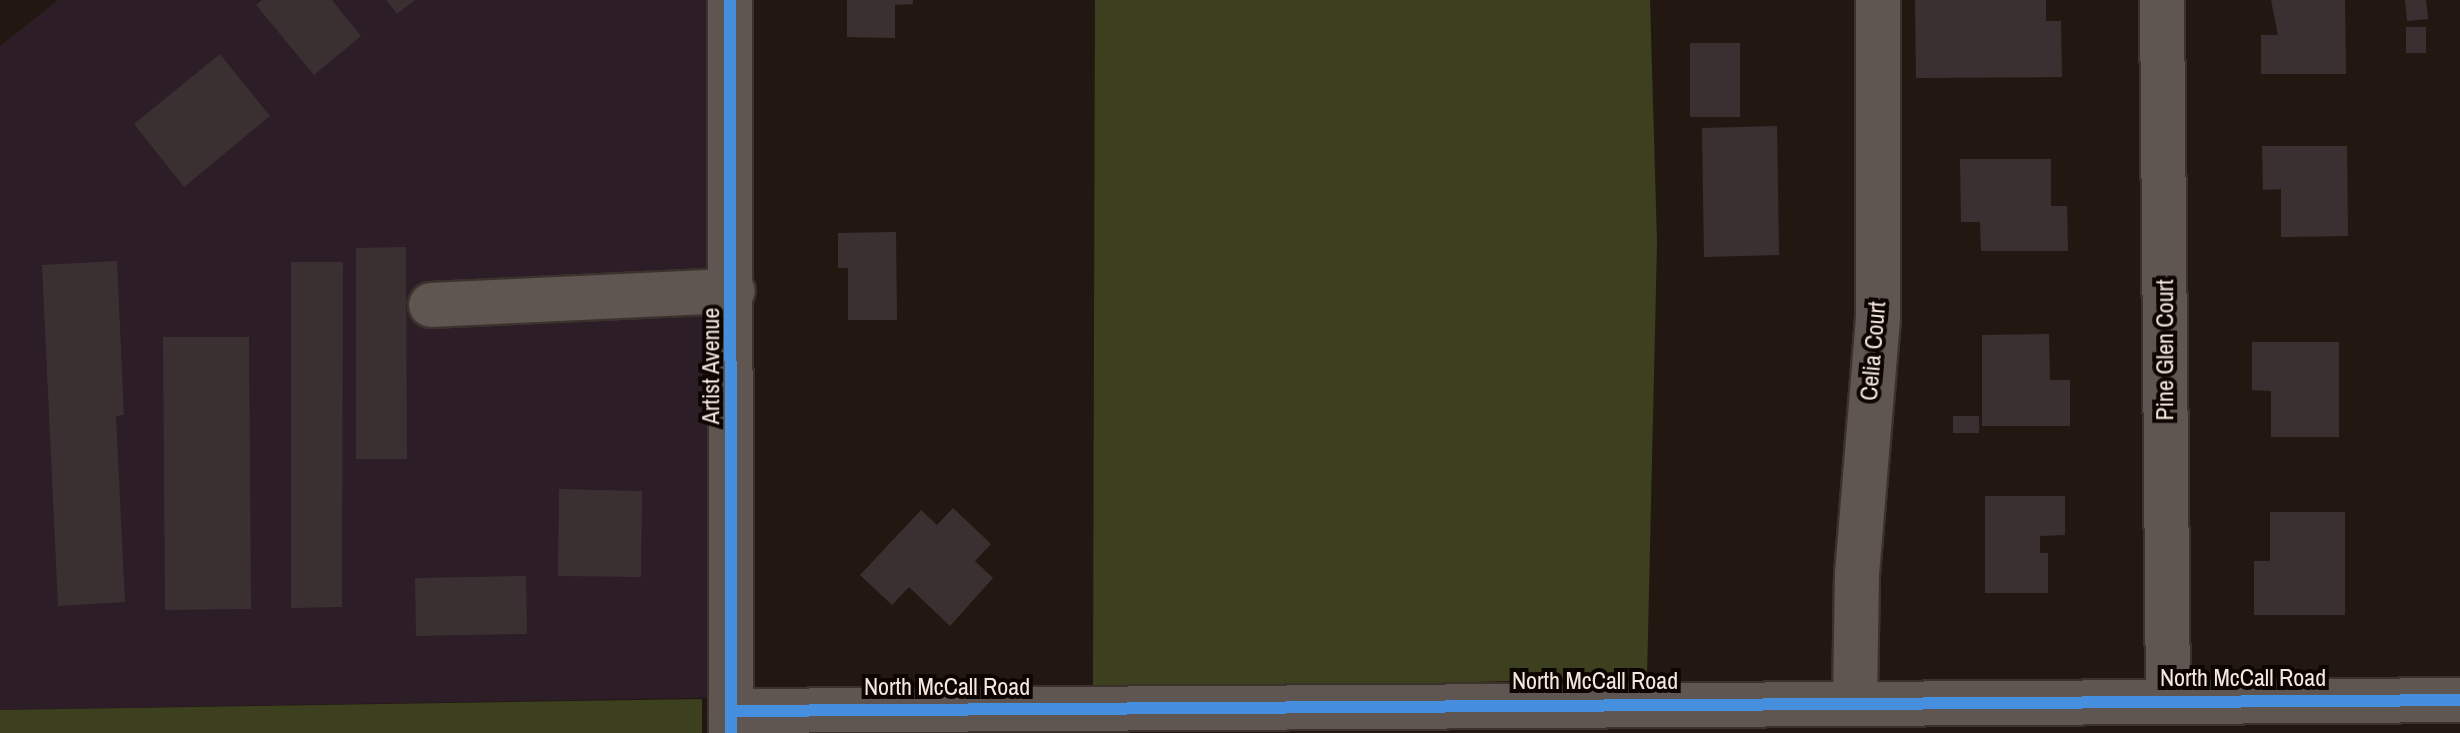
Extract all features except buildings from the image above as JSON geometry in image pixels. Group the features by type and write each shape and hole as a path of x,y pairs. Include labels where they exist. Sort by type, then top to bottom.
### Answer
{"street":[{"name":"Artist Avenue","path":"730,0 733,291 731,722"},
{"name":"Celia Court","path":"1855,701 1857,574 1878,319 1878,0"},
{"name":"Pine Glen Court","path":"2162,0 2168,699"},
{"path":"431,305 733,291"},
{"name":"North McCall Road","path":"731,722 1855,701 1949,717 2168,699 2412,716 2460,700"}],"shaded area":[{"path":"58,0 748,0 754,697 0,710 0,46"}],"green space":[{"path":"1095,0 1650,0 1657,243 1647,677 1093,693"},
{"path":"702,699 702,733 0,733 0,710"}],"cycle path":[{"path":"730,0 731,733"},
{"path":"731,711 2460,700"}]}
